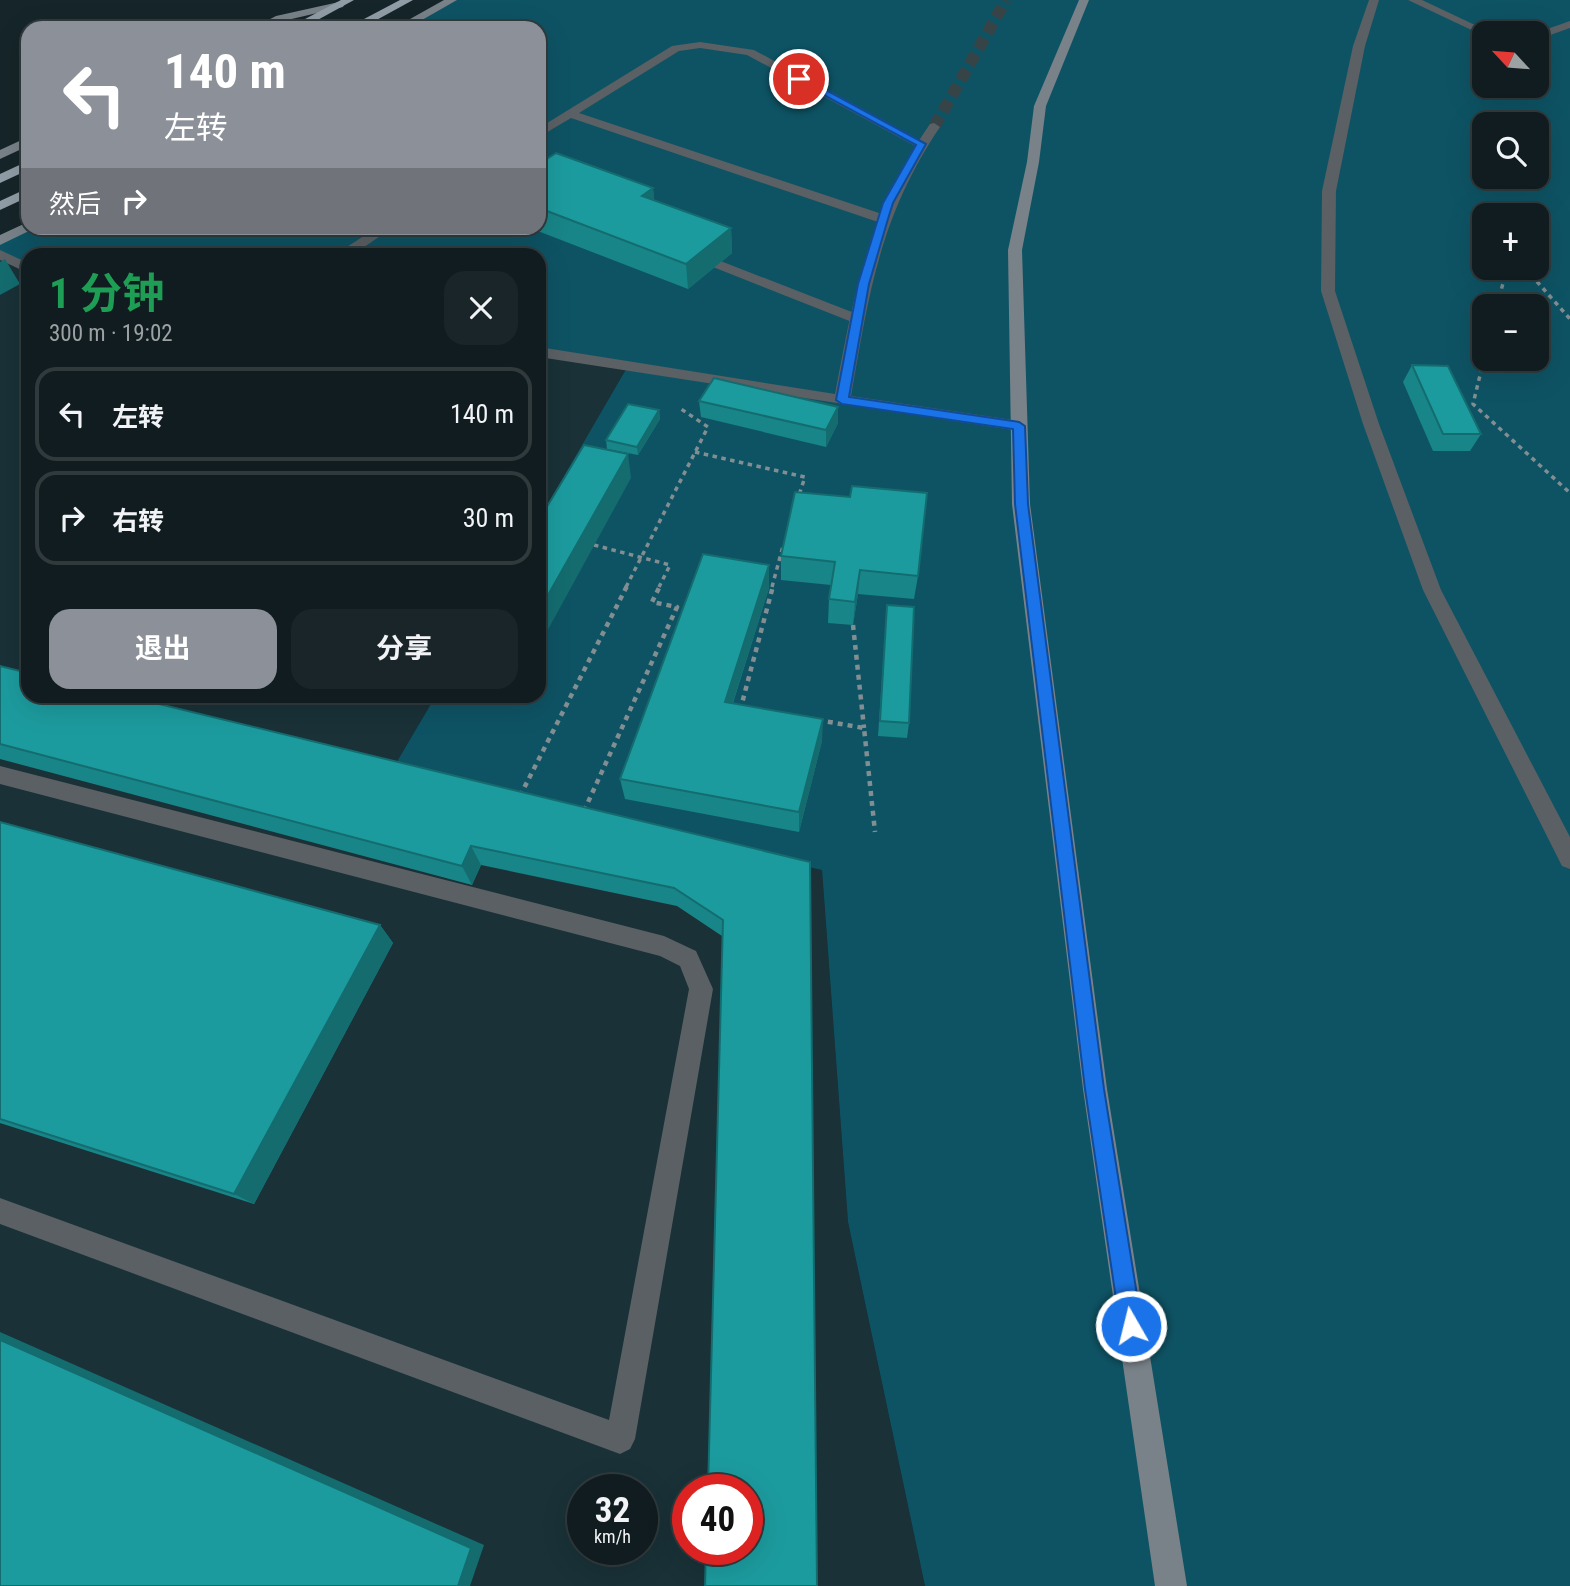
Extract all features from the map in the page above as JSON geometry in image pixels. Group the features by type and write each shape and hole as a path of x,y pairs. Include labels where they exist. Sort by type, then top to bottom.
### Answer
{"main road":[{"path":"367,21 408,0"},
{"path":"309,21 344,3"},
{"path":"0,179 21,168"},
{"path":"0,206 21,196"}],"street":[{"path":"413,21 452,0"},
{"path":"1084,0 1040,106 1033,162 1015,250 1021,504 1094,1089 1171,1586"},
{"path":"1374,0 1359,46 1329,191 1328,291 1371,424 1432,590 1570,859"},
{"path":"1413,0 1472,27"},
{"path":"274,21 344,3"},
{"path":"1549,32 1570,24"},
{"path":"546,129 676,48 700,45 750,52 921,144"},
{"path":"570,114 883,219"},
{"path":"842,400 864,284 888,203 921,144 934,127"},
{"path":"0,155 21,144"},
{"path":"0,240 21,230"},
{"path":"353,248 374,235"},
{"path":"0,254 21,265"},
{"path":"718,264 858,319"},
{"path":"546,353 1019,426"},
{"path":"0,775 664,947 688,960 701,989 620,1439 0,1211"}],"path":[{"path":"1536,280 1570,319"},
{"path":"1481,371 1473,404 1570,493"},
{"path":"516,805 708,427 659,394 669,373"},
{"path":"695,452 806,477 795,506"},
{"path":"754,709 741,707 784,542"},
{"path":"581,818 677,607 652,602 670,565 594,545"},
{"path":"853,625 875,832"},
{"path":"809,719 864,728"}],"shaded area":[{"path":"452,0 1570,0 1570,1586 925,1586 848,1222 822,870 388,777 431,703 546,703 546,507 628,366 546,353 546,248 21,248 21,265 0,254 0,241 21,231 21,235 546,235 546,21 413,21"},
{"path":"0,254 21,265 21,703 432,703 388,778 822,870 848,1222 925,1586 0,1586"},
{"path":"546,353 629,366 546,507"}],"building":[{"path":"556,153 653,188 642,196 731,228 686,264 546,211 546,159"},
{"path":"1412,365 1448,366 1481,434 1443,434"},
{"path":"714,378 838,407 826,430 699,401"},
{"path":"628,404 659,410 637,447 606,440"},
{"path":"584,445 628,454 546,599 546,508"},
{"path":"852,486 927,493 918,576 860,570 855,602 829,599 835,562 781,556 795,492 850,497"},
{"path":"703,554 769,565 725,702 823,719 799,812 620,779"},
{"path":"887,605 914,607 909,723 880,721"},
{"path":"0,666 21,671 21,703 155,703 810,862 817,1586 705,1586 706,1565 763,1565 763,1474 708,1474 723,920 674,888 471,846 462,866 0,744"},
{"path":"0,822 380,925 234,1194 0,1119"},
{"path":"0,1340 471,1548 458,1586 0,1586"}],"tunnel":[{"path":"934,127 1006,0"}],"route":[{"path":"799,79 921,144 888,203 883,219 864,284 842,400 1019,426 1021,504 1094,1089 1131,1326"}]}
